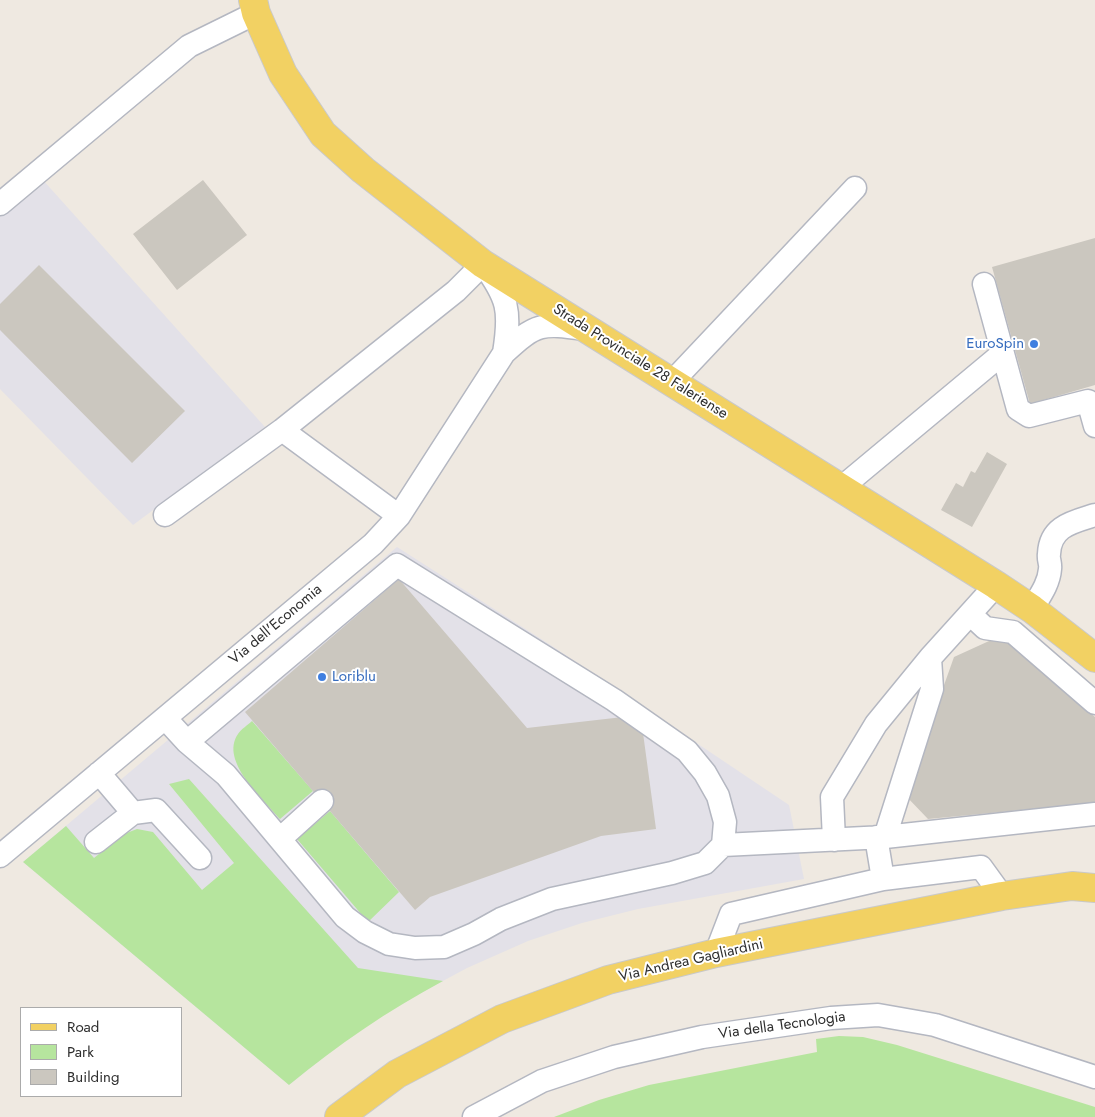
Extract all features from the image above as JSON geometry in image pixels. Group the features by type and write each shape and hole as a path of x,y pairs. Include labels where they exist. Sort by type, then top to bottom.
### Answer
{"main road":[{"name":"Strada Provinciale 28 Faleriense","path":"254,6 283,74 324,134 363,170 483,264 996,584 1032,608 1095,658"},
{"name":"Via Andrea Gagliardini","path":"339,1117 397,1074 502,1018 608,980 716,953 1002,896 1087,883"}],"street":[{"path":"0,204 189,46 254,6"},
{"path":"672,382 855,188"},
{"path":"165,515 282,430 456,291 483,264 503,293 517,328"},
{"path":"984,284 1018,409 1029,416 1088,400 1095,426"},
{"path":"517,328 533,303 523,288"},
{"path":"517,328 551,324 588,329"},
{"name":"Via dell'Economia","path":"0,856 373,544 399,516 504,353 517,328"},
{"path":"841,488 1003,353"},
{"path":"282,430 399,516"},
{"path":"1032,608 1048,582 1050,569 1049,554 1056,531 1063,525 1095,515"},
{"path":"165,718 187,742 226,775 345,917 365,932 389,944 415,948 444,947 474,934 501,918 552,899 672,873 705,863 723,845 725,822 718,796 705,773 687,751 614,700 397,565 373,544"},
{"path":"187,742 397,565"},
{"path":"834,840 832,797 876,724 930,658 996,584"},
{"path":"970,614 985,628 1013,632 1095,703"},
{"path":"883,879 881,837 932,689 930,658"},
{"path":"100,772 133,813"},
{"path":"280,839 322,802"},
{"path":"96,842 133,813 156,810 200,858"},
{"path":"723,845 881,837 1095,814"},
{"path":"716,953 731,914 883,879 981,868 1002,896"},
{"name":"Via della Tecnologia","path":"474,1117 542,1081 614,1057 702,1037 831,1018 878,1015 935,1025 1095,1077"}],"shaded area":[{"path":"42,179 265,427 133,525 0,389 0,214"},
{"path":"397,547 552,646 789,805 804,879 638,909 582,923 528,941 467,968 391,1009 335,1048 289,1085 23,862"}],"green space":[{"path":"252,721 313,791 280,819 246,779 234,756 234,745 238,734"},
{"path":"189,779 358,968 443,981 402,1004 364,1029 289,1085 23,862 66,826 94,858 124,834 137,829 153,832 202,890 234,863 169,784"},
{"path":"330,811 399,892 368,922 297,839"},
{"path":"839,1036 863,1037 897,1045 1095,1107 1095,1117 554,1117 599,1100 649,1085 817,1052 816,1039"}],"building":[{"path":"203,180 247,235 177,290 133,234"},
{"path":"1095,238 1095,385 1030,404 992,267"},
{"path":"39,265 185,411 132,463 0,330 0,304"},
{"path":"987,452 1007,464 972,527 941,510 956,483 963,487 971,471 975,473"},
{"path":"399,579 527,728 623,717 643,733 656,829 601,836 430,897 415,910 245,712"},
{"path":"1000,636 1095,717 1095,803 928,819 905,795 954,657"}],"place":[{"name":"EuroSpin","path":"1034,344"},
{"name":"Loriblu","path":"322,677"}]}
